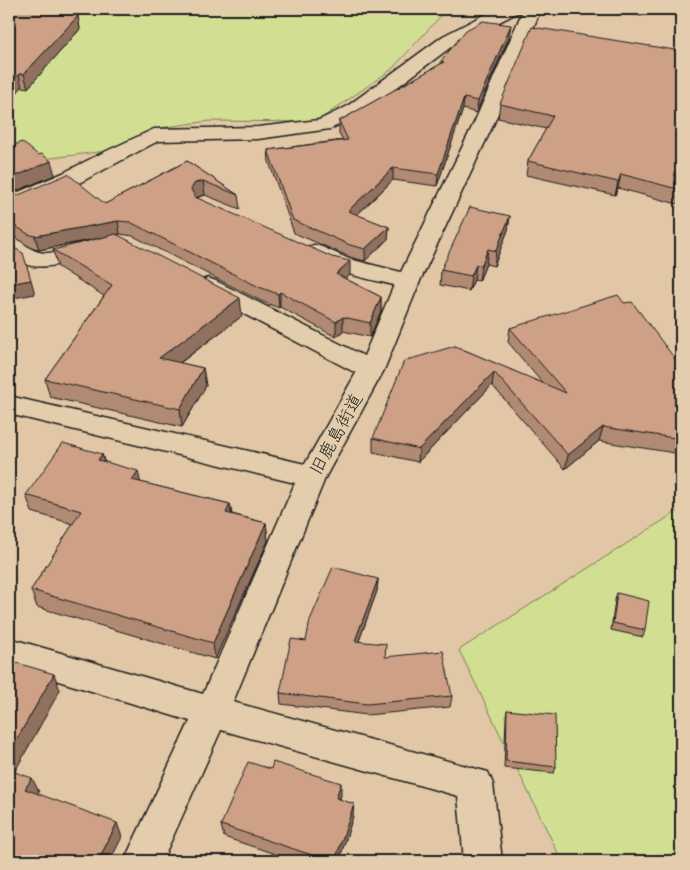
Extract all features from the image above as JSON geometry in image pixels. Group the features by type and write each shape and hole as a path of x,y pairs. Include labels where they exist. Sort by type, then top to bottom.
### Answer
{"street":[{"path":"9,204 71,178 104,159 154,135 258,132 323,125 353,111 426,55 449,40 502,12 515,9"},
{"name":"旧鹿島街道","path":"144,861 212,712 312,476 371,370 408,281 484,123 532,9"},
{"path":"9,243 24,257 50,260 110,242"},
{"path":"296,244 341,264 408,281"},
{"path":"186,275 371,370"},
{"path":"9,405 312,476"},
{"path":"9,652 212,712 475,784 483,861"}],"green space":[{"path":"9,9 447,9 392,69 316,122 209,121 159,128 121,149 36,160 9,148"},
{"path":"678,511 681,512 681,861 562,861 459,650"}],"building":[{"path":"9,9 44,9 78,16 24,74 19,74 9,84"},
{"path":"483,21 511,25 478,101 464,98 438,174 393,168 348,211 389,227 365,249 350,245 293,220 268,150 348,140 339,121 444,62 441,61 466,30"},
{"path":"532,27 681,51 681,190 621,174 618,182 528,161 553,116 500,104"},
{"path":"22,142 38,155 42,154 51,161 9,179 9,147"},
{"path":"187,161 238,195 203,181 195,183 191,189 195,197 332,257 350,261 336,274 381,297 370,323 343,317 336,322 280,292 278,294 259,287 130,222 118,221 35,236 28,234 9,222 9,198 68,174 105,204"},
{"path":"470,207 510,216 496,251 488,249 481,266 476,265 471,276 441,270"},
{"path":"116,234 240,298 159,358 203,368 180,409 45,379 112,285 53,250"},
{"path":"9,245 23,253 31,280 9,284"},
{"path":"618,295 624,303 632,302 681,367 681,439 603,427 568,455 494,372 419,449 373,438 404,361 455,346 566,393 510,328"},
{"path":"63,443 102,454 98,460 138,471 132,480 230,504 226,513 266,523 213,643 31,590 81,511 26,495"},
{"path":"333,567 378,579 355,641 386,644 385,657 443,651 452,696 367,704 280,693 291,639 306,641 310,620"},
{"path":"617,593 649,601 645,630 613,623"},
{"path":"17,663 54,674 9,753 9,677"},
{"path":"507,710 555,715 556,767 506,761"},
{"path":"248,762 271,769 273,762 341,783 336,798 354,804 335,861 330,861 221,825"},
{"path":"9,770 32,778 25,789 117,823 98,861 9,861"}]}
